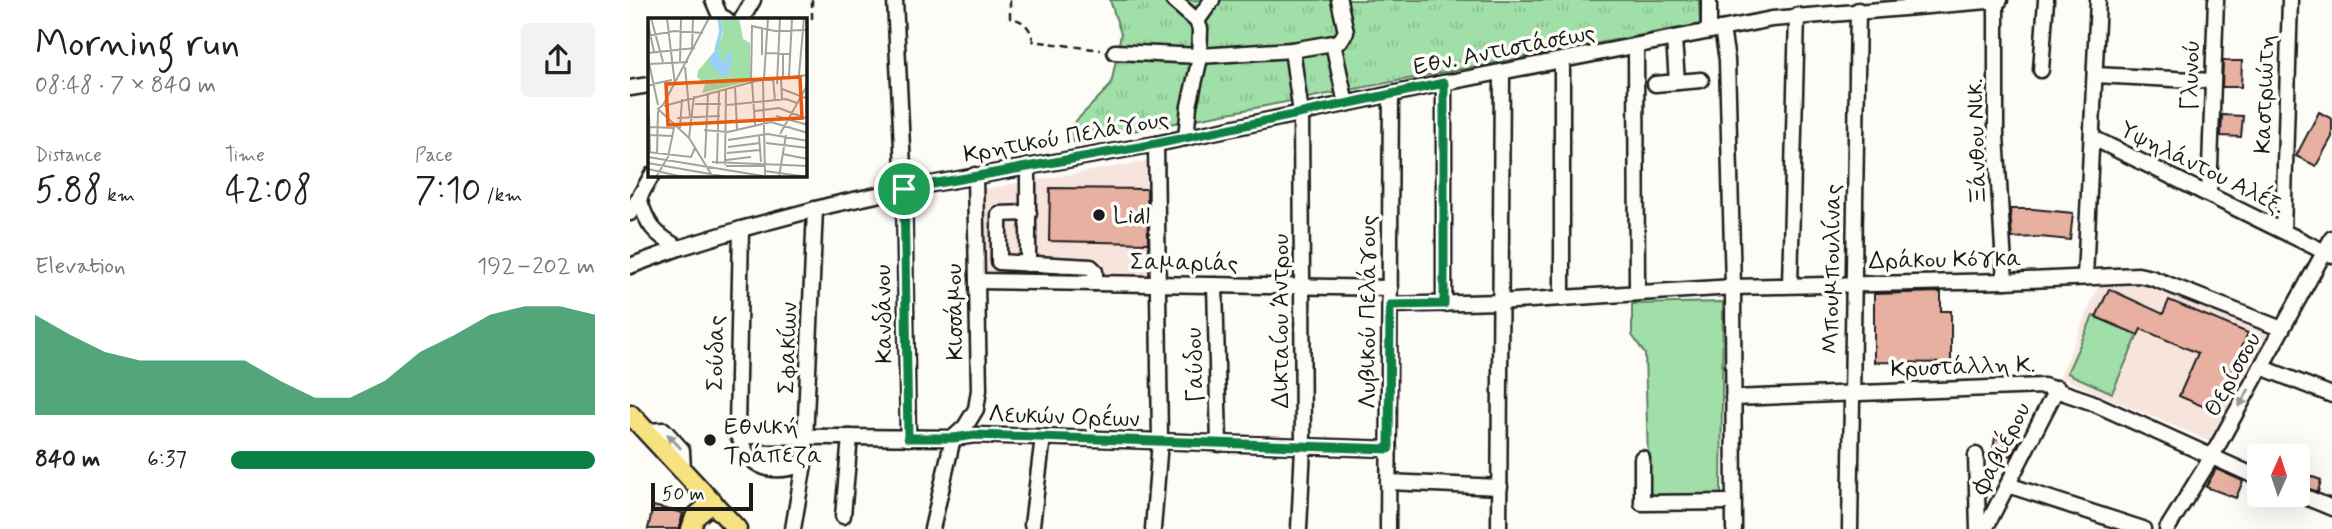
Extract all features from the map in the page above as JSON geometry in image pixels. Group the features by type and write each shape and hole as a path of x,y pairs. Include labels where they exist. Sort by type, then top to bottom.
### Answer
{"main road":[{"path":"630,414 737,529"},
{"path":"691,529 695,517 713,502"}],"street":[{"path":"713,0 720,16 724,18"},
{"path":"743,18 753,0"},
{"name":"Κανδάνου","path":"895,0 904,189 908,438"},
{"path":"1173,0 1197,21 1200,29 1200,56 1189,106 1186,138"},
{"path":"1197,21 1212,0"},
{"path":"1115,52 1200,56 1292,50 1333,43 1340,41 1346,32 1339,0"},
{"path":"1709,0 1715,30 1727,60 1733,287 1734,529"},
{"name":"Εθν. Αντιστάσεως","path":"1391,94 1797,15 1858,10 1880,5 1998,0"},
{"name":"Ξάνθου Νικ.","path":"1998,0 1996,135 2005,281"},
{"path":"2041,70 2046,0"},
{"path":"2085,277 2098,0"},
{"name":"Γλυνού","path":"2209,194 2216,0"},
{"name":"Καστριώτη","path":"2283,231 2290,0"},
{"name":"Μπουμπουλίνας","path":"1850,529 1858,10"},
{"path":"1790,285 1797,15"},
{"path":"1674,39 1677,82"},
{"path":"1333,43 1346,104"},
{"path":"1636,46 1637,293"},
{"name":"Δικταίου Άντρου","path":"1292,50 1301,113 1303,447 1298,529"},
{"path":"1562,60 1562,298"},
{"path":"1499,529 1502,73"},
{"path":"2095,75 2213,81"},
{"path":"1655,84 1701,80"},
{"path":"1444,83 1444,304"},
{"path":"630,88 648,85"},
{"name":"Κρητικού Πελάγους","path":"630,266 679,248 815,209 904,189 1156,144 1391,94"},
{"name":"Λυβικού Πελάγους","path":"1388,529 1391,94"},
{"name":"Υψηλάντου Αλέξ.","path":"2093,138 2328,254"},
{"path":"1153,529 1160,442 1156,144"},
{"path":"1028,166 1028,264"},
{"name":"Κισσάμου","path":"953,438 965,427 976,409 979,390 975,176"},
{"path":"630,213 651,177"},
{"path":"639,198 652,230 679,248"},
{"name":"Σφακίων","path":"793,529 806,436 815,209"},
{"path":"1029,213 999,214 997,260 1002,263 1091,267 1095,271 1095,283"},
{"name":"Σούδας","path":"738,436 741,229"},
{"name":"Θερίσσου","path":"2167,529 2328,254 2332,238"},
{"name":"Δράκου Κόγκα","path":"1390,305 1499,302 1733,287 2138,275 2152,278 2282,329"},
{"name":"Σαμαριάς","path":"977,281 1390,288"},
{"name":"Γαύδου","path":"1215,285 1219,444"},
{"path":"2261,367 2332,396"},
{"name":"Κρυστάλλη Κ.","path":"1733,398 2027,386 2057,388 2247,473"},
{"name":"Φαβιέρου","path":"1985,529 2057,388"},
{"name":"Λευκών Ορέων","path":"738,436 953,438 975,435 1389,449"},
{"path":"738,436 740,446 753,463 776,470 789,470 804,464"},
{"path":"843,516 850,437"},
{"path":"1032,526 1043,437"},
{"path":"932,529 953,438"},
{"path":"1976,455 1978,529"},
{"path":"1642,458 1642,503 1734,502"},
{"path":"1388,482 1500,487"},
{"path":"2008,485 2143,529"},
{"path":"2310,499 2332,508"}],"path":[{"path":"812,0 812,20"},
{"path":"1010,0 1010,18 1025,23 1032,41 1115,52"}],"shaded area":[{"path":"1148,161 1149,277 982,275 984,189"},
{"path":"2140,279 2272,331 2211,442 2060,377 2100,282"}],"green space":[{"path":"1110,0 1699,0 1700,24 1074,142 1070,127 1111,85 1121,34"},
{"path":"1723,302 1721,494 1649,495 1645,354 1632,335 1632,304"},
{"path":"2093,316 2138,335 2112,393 2067,373"}],"building":[{"path":"2223,61 2242,61 2241,87 2222,87"},
{"path":"2319,112 2332,119 2332,137 2316,166 2296,156"},
{"path":"2222,115 2243,116 2241,137 2221,136"},
{"name":"Lidl","path":"1050,188 1147,189 1148,243 1049,241"},
{"path":"2010,209 2073,213 2070,240 2012,238"},
{"path":"2109,289 2163,314 2169,300 2248,333 2214,411 2179,396 2198,353 2141,329 2138,335 2096,317"},
{"path":"1941,292 1941,311 1951,311 1951,363 1874,362 1874,294"},
{"path":"1995,438 2019,442 2011,456 1992,454"},
{"path":"2216,469 2243,481 2236,498 2206,487"},
{"path":"2310,476 2321,480 2318,492 2310,489"},
{"path":"653,506 683,513 679,529 648,529"}],"place":[{"name":"Lidl","path":"1099,215"},
{"name":"Εθνική Τράπεζα","path":"710,440"}],"route":[{"path":"1444,83 1444,304 1390,305 1389,449 975,435 908,438 904,189 1156,144 1444,83"}]}
